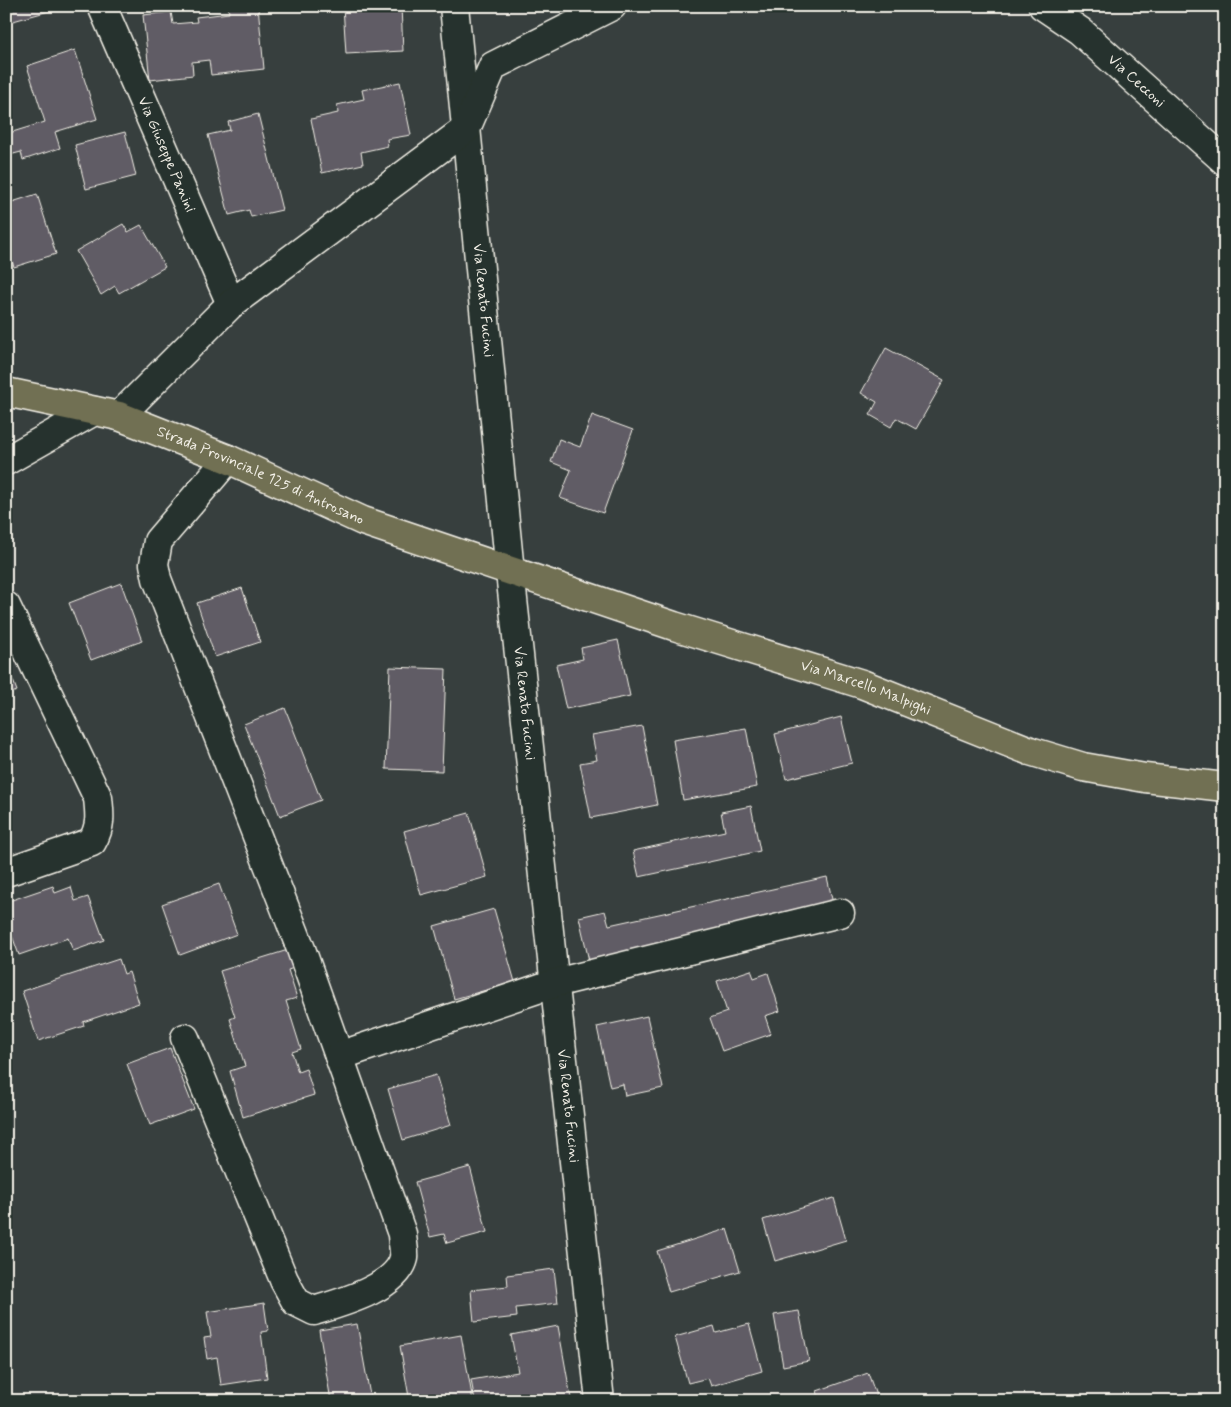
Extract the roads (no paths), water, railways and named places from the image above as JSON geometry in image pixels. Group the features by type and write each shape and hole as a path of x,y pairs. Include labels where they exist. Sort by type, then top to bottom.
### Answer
{"main road":[{"name":"Strada Provinciale 125 di Antrosano","path":"6,392 107,413 228,458 364,521 510,572"},
{"name":"Via Marcello Malpighi","path":"510,572 862,684 1030,751 1082,767 1145,778 1225,787"}],"street":[{"name":"Via Giuseppe Panini","path":"102,6 232,304"},
{"name":"Via Renato Fucini","path":"454,6 510,572 600,1401"},
{"path":"6,461 107,413 232,304 466,129 493,66 612,6"},
{"name":"Via Cecconi","path":"1043,6 1080,31 1225,161"},
{"path":"185,1038 284,1280 296,1302 314,1311 352,1299 397,1274 404,1256 402,1234 301,949 157,579 154,564 158,541 228,458"},
{"path":"6,606 98,798 100,819 98,830 92,842 6,872"},
{"path":"338,1056 555,983 840,913"}]}
